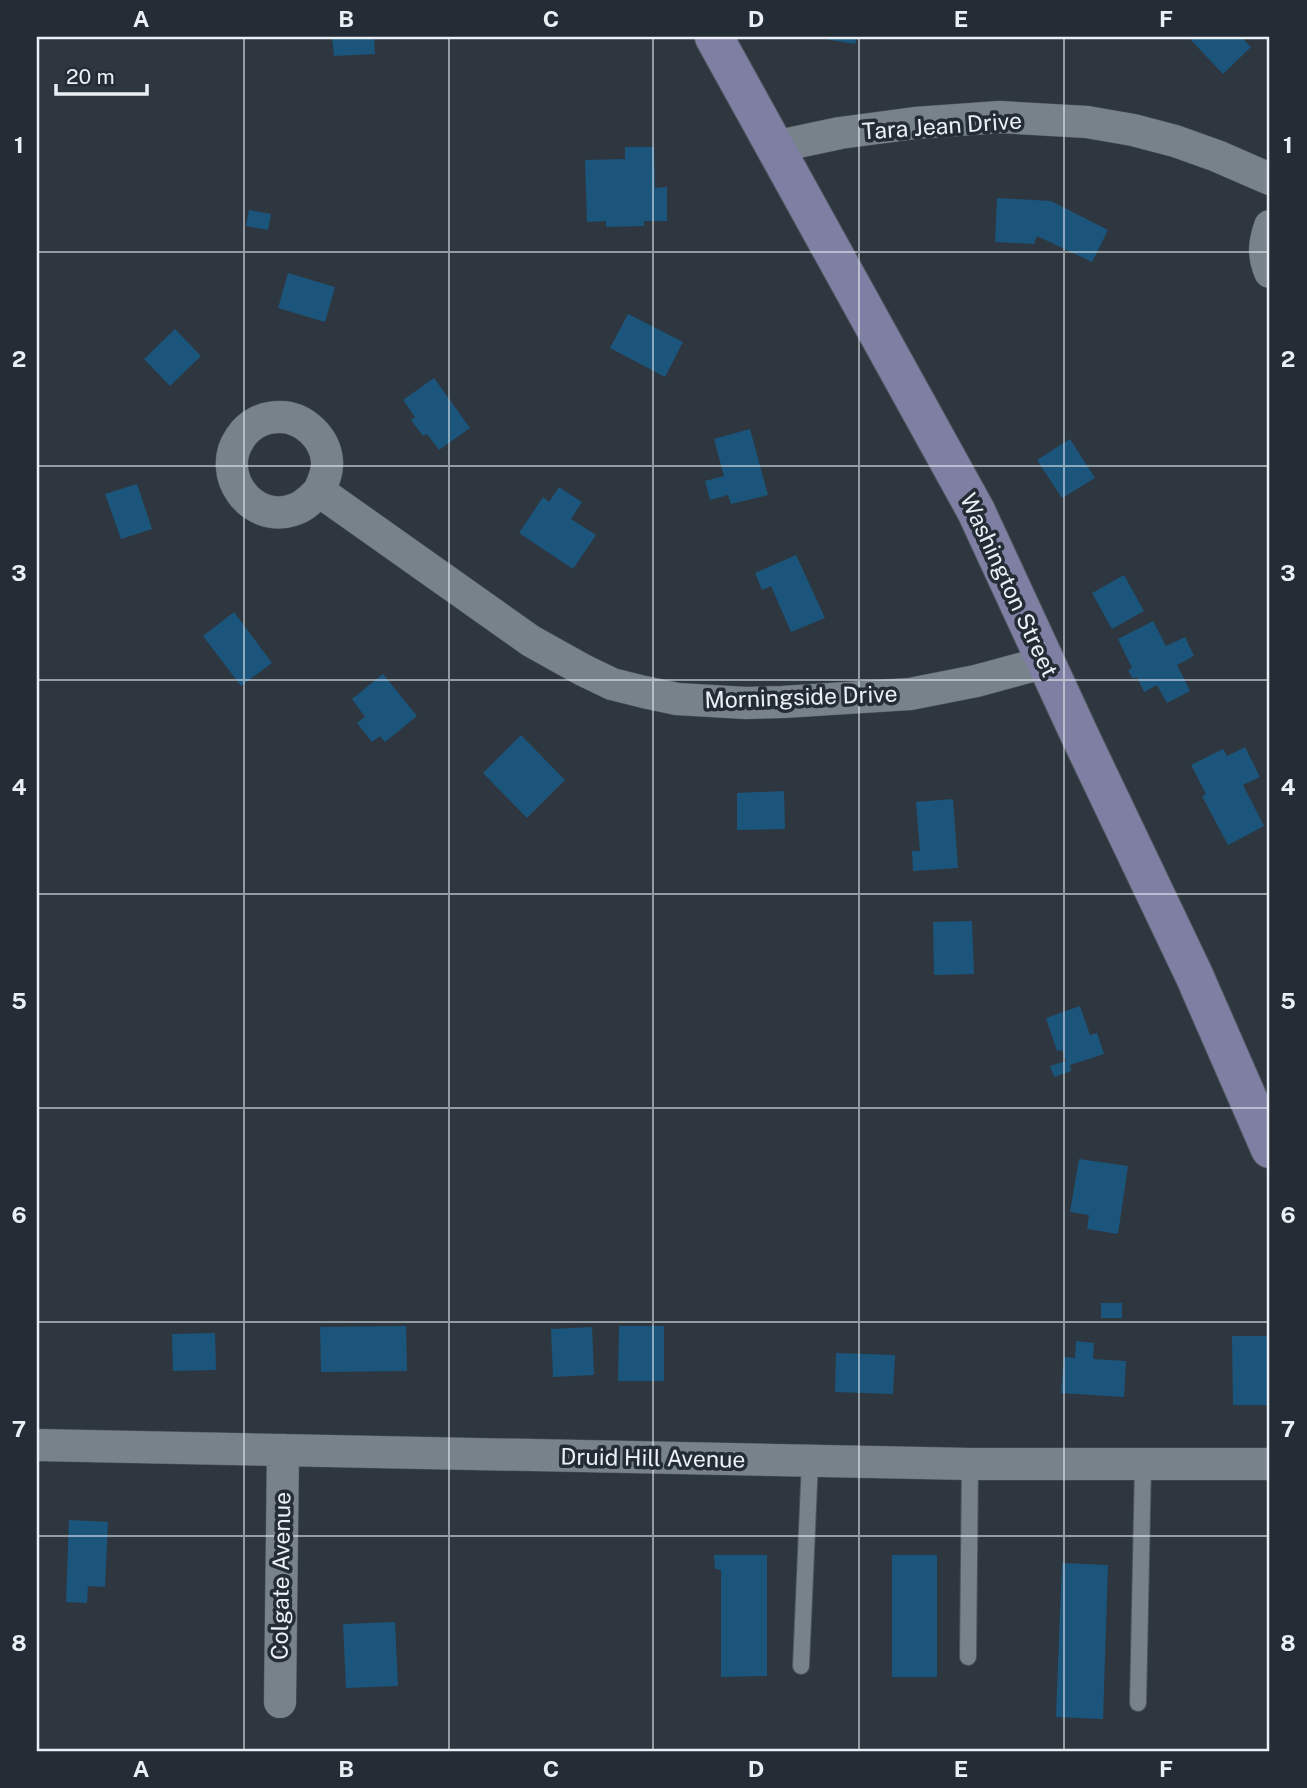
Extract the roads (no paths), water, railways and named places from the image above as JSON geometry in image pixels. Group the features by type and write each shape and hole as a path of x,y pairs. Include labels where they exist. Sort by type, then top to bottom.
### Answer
{"street":[{"name":"Washington Street","path":"714,37 976,511 1194,975 1270,1149"},
{"name":"Tara Jean Drive","path":"774,147 840,133 915,122 1000,117 1087,122 1175,141 1270,179"},
{"path":"1270,226 1265,243 1265,257 1270,272"},
{"name":"Morningside Drive","path":"319,492 531,641 612,684 644,692 677,699 746,703 910,694 976,681 1046,662"},
{"name":"Druid Hill Avenue","path":"37,1445 970,1464 1270,1464"},
{"name":"Colgate Avenue","path":"280,1702 283,1450"}],"lane":[{"path":"801,1666 810,1461"},
{"path":"968,1657 970,1464"},
{"path":"1139,1703 1143,1464"}]}
